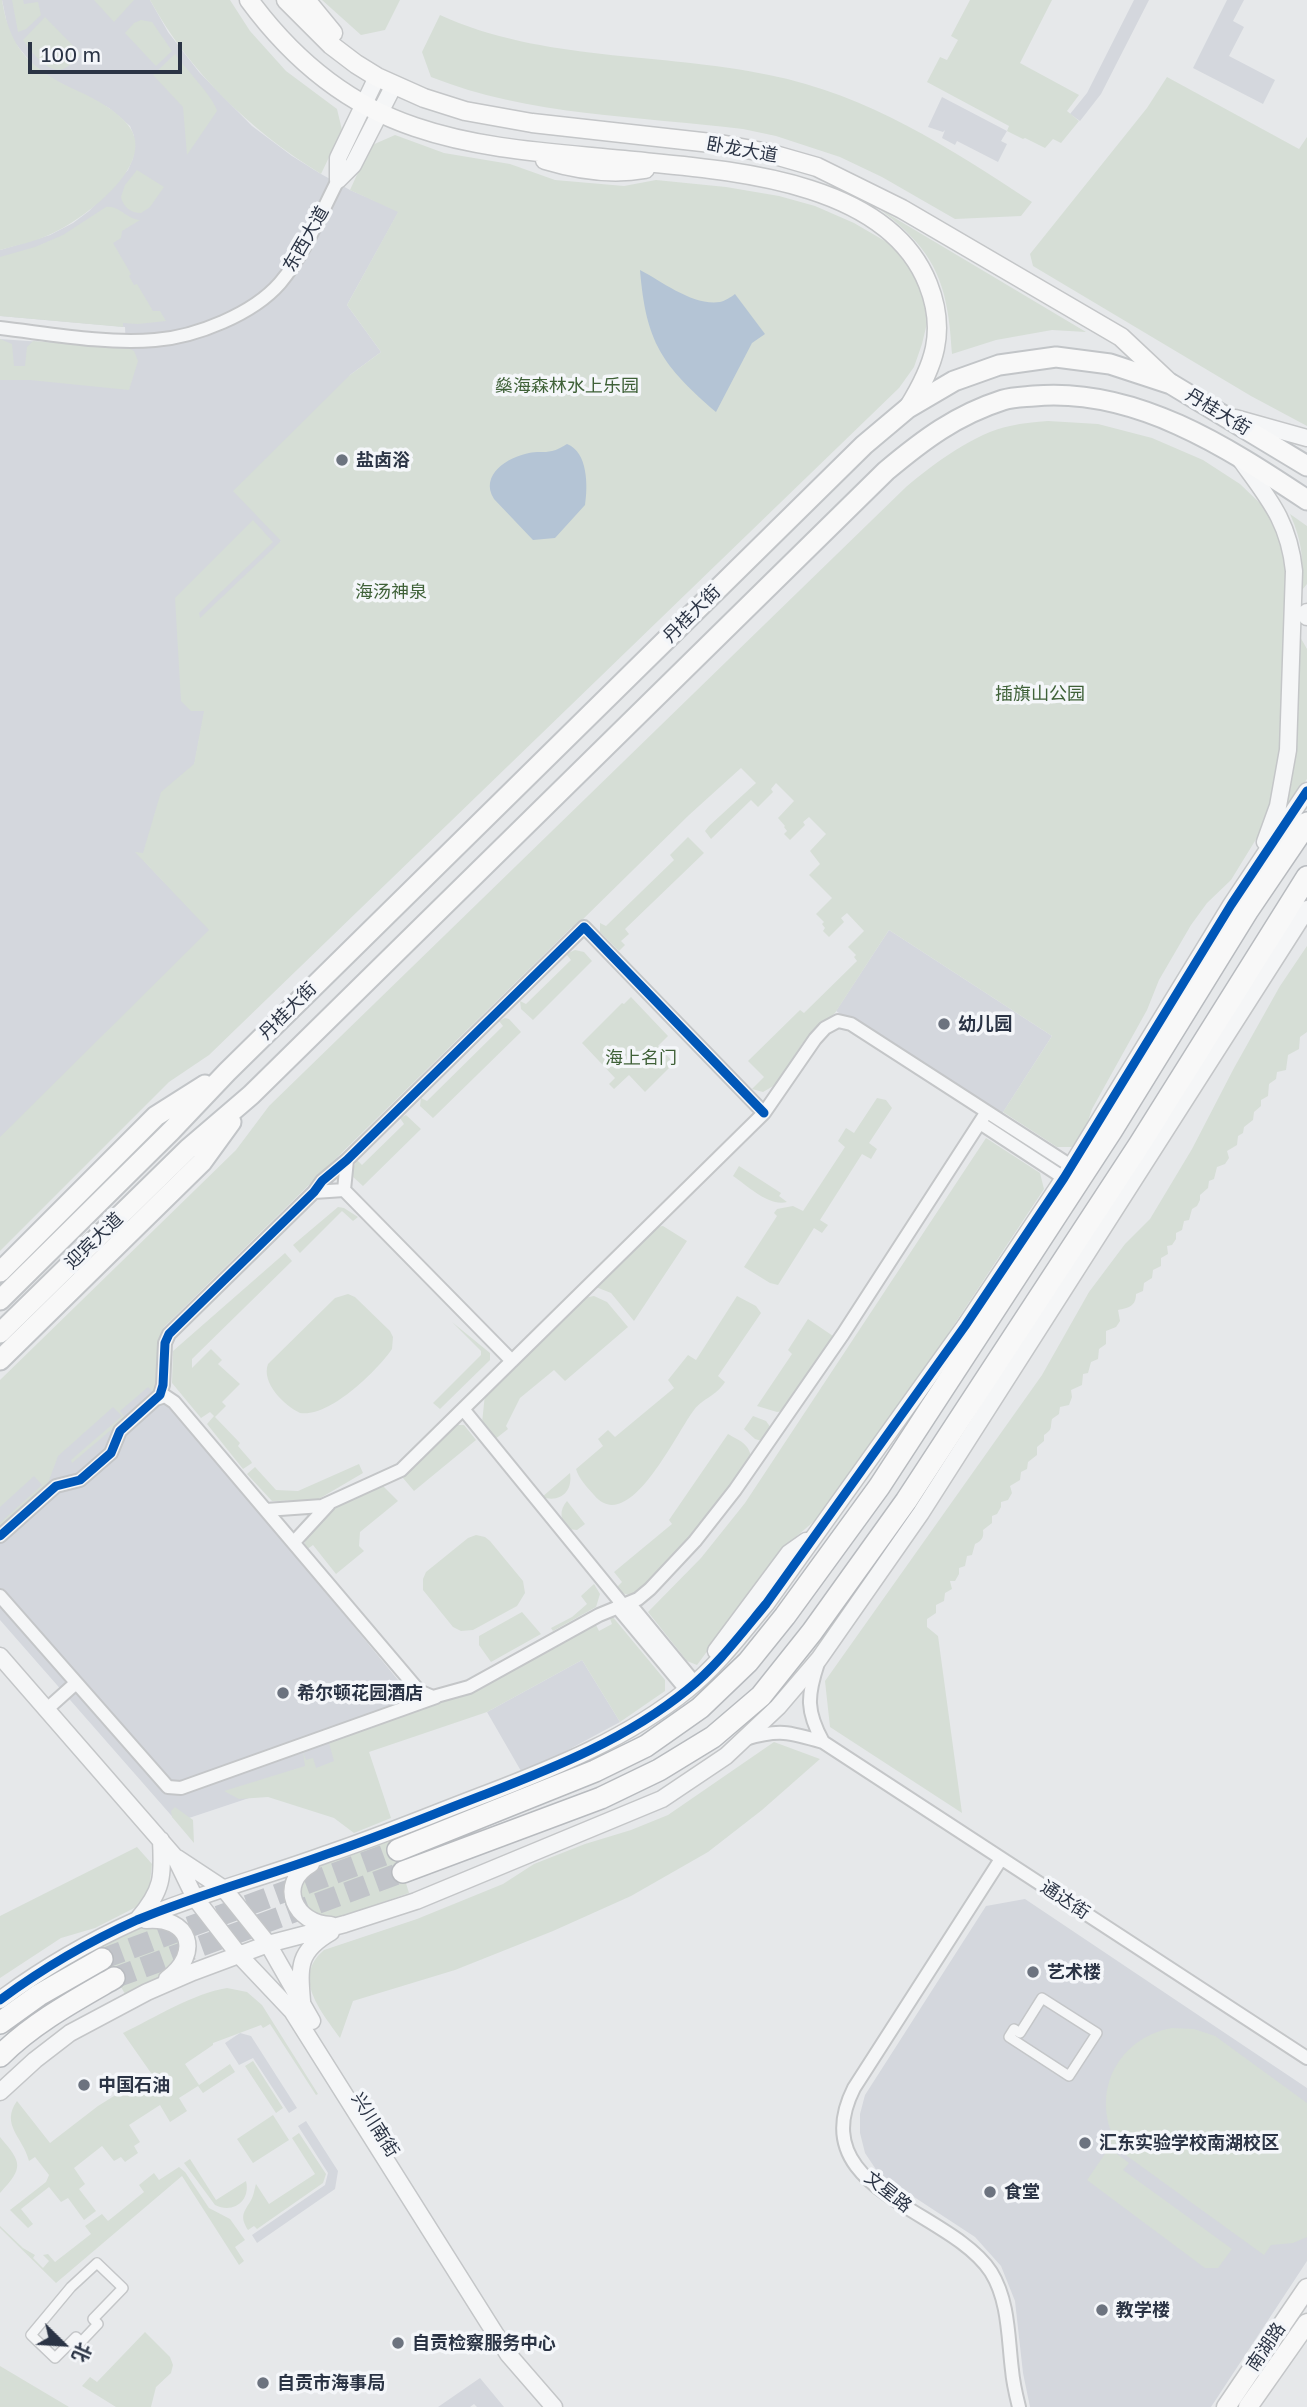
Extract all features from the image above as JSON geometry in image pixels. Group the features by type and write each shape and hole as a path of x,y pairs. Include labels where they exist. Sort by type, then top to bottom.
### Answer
{"highway":[{"path":"398,1850 595,1771 646,1746 700,1708 748,1662 879,1487 1112,1130 1248,910 1307,823"},
{"path":"403,1872 601,1798 659,1770 713,1737 761,1696 812,1632 906,1501 1109,1191 1307,877"},
{"path":"0,2023 39,1995 102,1959"},
{"path":"0,2056 52,2014 114,1978"}],"main road":[{"path":"249,0 290,48 318,75 372,110"},
{"name":"卧龙大道","path":"286,0 331,45 356,64 385,81 424,98 465,111 532,123 720,145 768,153 817,167 902,209 1121,337 1171,384"},
{"path":"306,0 356,64"},
{"name":"卧龙大道","path":"372,110 415,127 458,139 495,145 589,171 629,172 674,165 766,178 814,191 859,210 887,227 906,246 921,266 932,292 937,343 924,383 908,408"},
{"name":"丹桂大街","path":"171,1131 227,1072 864,444 908,408 954,381 999,365 1056,357 1110,364 1171,384 1307,466"},
{"name":"丹桂大街","path":"188,1149 251,1095 876,481 928,436 968,414 1005,399 1050,395 1104,400 1158,416 1208,439 1307,500"},
{"path":"1254,433 1307,452"},
{"path":"1263,472 1288,500 1307,513"},
{"path":"0,1272 156,1116 227,1072"},
{"path":"0,1360 202,1162 251,1095"},
{"name":"迎宾大道","path":"0,1300 171,1131"},
{"name":"迎宾大道","path":"0,1333 188,1149"},
{"name":"南湖路","path":"1226,2407 1307,2288"},
{"name":"南湖路","path":"1248,2407 1307,2323"}],"street":[{"name":"东西大道","path":"0,328 111,339 158,340 206,328 236,316 272,291 292,267 338,180 338,158 372,110 385,81"},
{"path":"1220,413 1307,438"},
{"path":"1238,457 1285,526 1292,548 1294,571 1288,750 1284,779 1278,806 1252,873"},
{"path":"0,2000 72,1953 137,1921 195,1898 329,1854 586,1754 637,1725 691,1687 731,1647 766,1604 965,1326 1068,1172 1252,873 1307,791"},
{"path":"0,2092 70,2033 148,1992 268,1944 345,1924 416,1900 662,1799 726,1756 745,1739 778,1707 819,1659 920,1513 1307,909"},
{"path":"0,1536 56,1486 77,1481 114,1450 124,1427 156,1399 163,1385 164,1343 169,1334 314,1192 322,1181 584,927 764,1113"},
{"path":"266,1510 329,1504 401,1470 764,1113 816,1037 829,1024 838,1021 851,1024 983,1118 1068,1172"},
{"path":"1109,1191 1227,1037"},
{"path":"0,1596 163,1783 173,1788 469,1687 644,1594 678,1561 730,1497 834,1343 843,1334 983,1118"},
{"path":"1007,1262 1112,1130"},
{"path":"346,1160 344,1190 512,1361"},
{"path":"314,1192 344,1190"},
{"path":"879,1487 965,1326"},
{"path":"920,1513 990,1373"},
{"path":"163,1385 174,1402 415,1687 429,1696 439,1696"},
{"path":"156,1399 165,1396 174,1402"},
{"path":"463,1409 691,1687"},
{"path":"294,1542 329,1504"},
{"name":"兴川南街","path":"0,1656 175,1857 195,1898 239,1955 292,2011 508,2354 554,2407"},
{"path":"819,1659 809,1703 812,1723 823,1742"},
{"path":"47,1709 76,1683"},
{"name":"通达街","path":"745,1739 768,1732 785,1731 823,1742 1307,2058"},
{"path":"137,1921 156,1896 160,1883 161,1840"},
{"path":"329,1854 297,1874 293,1895 302,1915 311,1921 323,1925 345,1924"},
{"name":"兴川南街","path":"175,1857 224,1889 268,1944 303,2007 514,2350 563,2407"},
{"name":"文星路","path":"1001,1859 854,2088 847,2102 842,2124 846,2149 859,2170 891,2197 971,2250 991,2272 1004,2301 1012,2373 1019,2407"},
{"path":"137,1921 166,1921 183,1933 188,1946 183,1965 148,1992"},
{"path":"303,2007 301,1966 308,1949 320,1938 345,1924"},
{"path":"1042,1998 1097,2032 1069,2076 1009,2037 1014,2029 1020,2033 1042,1998"},
{"path":"97,2263 123,2288 93,2319 98,2324 81,2342 76,2337 55,2358 31,2335 71,2287 97,2263"}],"shaded area":[{"path":"2,0 150,0 168,32 199,72 252,126 321,174 399,211 347,305 381,352 350,375 281,541 205,710 183,823 144,861 217,936 0,1150 0,339 126,348 125,327 0,316 0,250 50,235 89,211 128,170 133,158 134,136 130,126 109,108 54,80 32,64 15,43 8,29"},
{"path":"1134,0 1149,0 1101,94 1080,121 1070,114 1087,93"},
{"path":"1227,0 1244,0 1233,21 1244,27 1229,56 1275,80 1263,104 1193,68"},
{"path":"942,97 1007,131 1001,141 1007,144 998,162 957,141 955,145 942,138 945,130 943,132 928,127"},
{"name":"幼儿园","path":"889,930 1052,1036 1000,1117 836,1011"},
{"path":"133,1359 422,1709 335,1737 339,1768 177,1822 0,1620 0,1490"},
{"path":"582,1660 620,1722 553,1758 521,1771 487,1712"},
{"name":"汇东实验学校南湖校区","path":"1025,1899 1307,2088 1307,2261 1211,2407 1030,2407 1023,2373 1015,2301 1001,2266 975,2237 879,2174 865,2153 860,2133 860,2114 865,2095 986,1906"},
{"path":"240,2033 251,2036 297,2108 289,2113 253,2058 239,2065 225,2043"},
{"path":"306,2121 338,2171 335,2189 257,2243 252,2235 325,2185 328,2173 298,2126"},
{"path":"480,2378 504,2407 477,2407 474,2404 470,2407 438,2407"}],"green space":[{"path":"0,0 11,33 27,58 50,76 112,110 128,125 135,140 134,157 126,173 97,204 51,234 0,250"},
{"path":"12,0 23,0 24,4 38,2 41,15 26,29 18,32"},
{"path":"94,0 134,0 114,22"},
{"path":"150,0 230,0 250,31 286,71 337,109 342,130 321,174 270,139 224,98 184,52"},
{"path":"322,0 400,0 385,30 361,35"},
{"path":"970,0 1052,0 1020,63 1079,95 1067,111 1079,121 1061,143 1053,139 1045,148 1023,139 1007,131 1009,126 927,82 940,57 947,60 958,40 951,36"},
{"path":"440,15 479,30 561,49 728,68 806,84 874,109 906,125 1032,202 1021,216 955,219 882,177 840,157 776,136 743,129 585,113 506,100 468,90 431,77 422,52"},
{"path":"45,17 81,54 63,69 57,70 45,65 23,40"},
{"path":"141,20 152,22 172,51 156,66 125,33"},
{"path":"175,54 205,91 217,111 187,155 183,107 153,75"},
{"path":"1167,77 1299,149 1307,137 1307,426 1251,396 1033,266 1030,254 1147,108"},
{"path":"395,135 444,153 510,164 555,180 624,186 656,180 726,187 779,196 815,206 854,223 890,244 910,266 923,293 927,323 914,367 899,388 209,1055 169,1082 0,1251 0,1137 209,930 135,852 143,853 161,792 194,764 204,711 191,711 181,701 175,598 253,520 273,542 199,613 200,618 281,541 233,491 350,375 381,352 347,305 398,212 350,190 370,146"},
{"path":"137,170 164,187 150,207 141,213 128,209 121,197 125,185"},
{"path":"106,207 115,208 140,220 122,231 121,238 113,243 131,274 129,276 134,285 137,284 153,311 160,311 166,321 123,323 123,327 0,316 0,257 63,235"},
{"path":"878,208 1086,332 1052,330 996,340 952,354 947,307 935,270 913,239"},
{"path":"0,339 12,344 14,366 25,366 27,347 33,341 130,349 134,351 138,361 129,390 30,380 0,380"},
{"name":"插旗山公园","path":"1048,421 1098,424 1152,438 1203,460 1240,484 1265,508 1280,532 1286,572 1280,753 1274,793 1258,836 1231,880 1207,903 1191,925 1159,980 1147,1010 1092,1109 1086,1127 1072,1147 1057,1147 1003,1112 1052,1036 889,930 835,1013 802,1044 775,1085 763,1092 752,1089 764,1077 748,1061 800,1010 804,1013 857,961 854,957 856,955 848,947 864,931 847,913 841,918 844,922 829,937 823,931 824,922 816,914 832,898 809,875 820,864 810,851 826,834 809,817 790,840 784,834 787,831 778,818 794,801 776,783 771,789 773,792 758,807 751,800 711,839 705,831 709,826 756,783 741,768 689,815 576,926 576,930 572,927 164,1327 159,1339 154,1393 148,1387 120,1411 125,1418 72,1463 71,1460 122,1416 113,1407 58,1456 47,1486 0,1527 0,1523 42,1485 34,1476 0,1507 0,1380 236,1150 269,1106 906,487 941,460 983,435 1010,426"},
{"path":"1290,514 1307,526 1307,584 1302,590 1301,551"},
{"path":"1299,635 1307,649 1307,779 1285,811 1296,746"},
{"path":"688,837 704,853 625,929 629,934 621,941 625,945 619,951 600,932 600,923 606,926 674,860 670,855"},
{"path":"1307,946 1307,1032 1300,1037 1299,1049 1288,1055 1286,1070 1277,1072 1276,1079 1269,1084 1268,1096 1261,1100 1261,1106 1254,1112 1253,1120 1238,1136 1237,1145 1227,1151 1229,1158 1225,1164 1217,1167 1214,1179 1209,1181 1208,1188 1200,1195 1189,1220 1184,1221 1182,1230 1176,1233 1172,1245 1167,1246 1168,1254 1161,1258 1161,1266 1153,1270 1152,1278 1144,1283 1143,1291 1136,1294 1133,1304 1118,1310 1120,1321 1116,1327 1106,1331 1106,1344 1099,1349 1098,1359 1091,1362 1088,1373 1083,1374 1082,1385 1071,1390 1069,1405 1060,1407 1059,1414 1052,1419 1050,1430 1037,1447 1037,1455 1028,1462 1027,1469 1021,1472 1020,1480 1010,1486 1012,1493 1008,1500 1001,1502 997,1514 992,1516 992,1523 983,1530 982,1539 975,1544 972,1555 967,1556 965,1566 959,1568 955,1581 950,1581 952,1589 945,1593 944,1601 936,1605 936,1613 927,1619 927,1627 938,1636 962,1813 830,1727 825,1681 1042,1375 1089,1292 1125,1244 1150,1219 1192,1149 1280,986"},
{"path":"575,950 584,952 592,961 533,1020 521,1009 520,1001 526,1004 571,960 566,954"},
{"name":"海上名门","path":"631,997 668,1036 658,1046 674,1063 645,1092 629,1075 614,1089 609,1084 615,1078 582,1043"},
{"path":"505,1018 521,1032 433,1118 420,1106 421,1098 427,1101 503,1026 499,1021"},
{"path":"877,1098 886,1100 892,1108 869,1143 877,1149 871,1159 862,1154 820,1220 828,1225 822,1233 814,1228 778,1285 744,1267 777,1216 774,1213 777,1209 793,1206 803,1211 845,1147 838,1141 846,1128 854,1133"},
{"path":"406,1115 421,1129 363,1186 352,1176 357,1160 362,1165 404,1124 400,1118"},
{"path":"986,1138 1040,1173 1044,1189 889,1423 818,1518 785,1546 697,1665 687,1661 648,1612 701,1558 745,1503"},
{"path":"739,1166 781,1193 779,1196 787,1202 766,1199 733,1176"},
{"path":"338,1207 358,1217 353,1221 342,1211 300,1253 293,1245"},
{"path":"663,1226 687,1241 634,1321 611,1293 596,1287 656,1227"},
{"path":"285,1253 292,1261 192,1359 192,1368 211,1349 222,1360 218,1364 240,1384 222,1402 226,1406 215,1417 240,1443 238,1446 251,1461 252,1463 243,1469 207,1424 214,1416 210,1412 201,1418 172,1383 173,1351"},
{"path":"348,1294 355,1297 390,1331 393,1337 392,1349 364,1380 338,1401 312,1413 300,1413 275,1393 268,1379 268,1364 335,1298"},
{"path":"594,1296 607,1302 628,1327 565,1381 554,1370 520,1398 506,1426 508,1429 494,1440 482,1423 485,1394 584,1298"},
{"path":"737,1296 756,1306 761,1313 718,1376 725,1382 694,1410 664,1458 636,1493 622,1503 608,1504 594,1495 581,1480 576,1469 603,1446 598,1439 608,1430 615,1437 674,1388 668,1380 688,1355 696,1360"},
{"path":"808,1319 833,1336 783,1411 777,1412 757,1406 792,1354 788,1350"},
{"path":"452,1322 490,1353 490,1360 440,1409 433,1403 481,1355 481,1351"},
{"path":"753,1416 766,1421 771,1428 762,1441 755,1439 744,1429"},
{"path":"456,1425 464,1425 476,1440 414,1491 403,1478 404,1475"},
{"path":"728,1434 745,1445 751,1457 706,1521 642,1590 629,1595 619,1591 616,1588 622,1582 614,1572 672,1524 669,1520"},
{"path":"359,1464 363,1473 317,1500 272,1501 247,1474 255,1467 276,1490 298,1491"},
{"path":"570,1473 569,1486 564,1494 554,1498 542,1497"},
{"path":"382,1485 398,1501 360,1532 359,1546 364,1551 336,1574 313,1545 306,1550 304,1545 307,1536 334,1507"},
{"path":"567,1501 585,1524 577,1530 568,1529 563,1522 562,1511"},
{"path":"476,1535 490,1541 523,1581 525,1593 517,1606 473,1630 461,1631 453,1627 423,1590 423,1579 426,1572 468,1538"},
{"path":"594,1584 600,1594 596,1607 553,1631 551,1628 572,1617 587,1604 581,1596"},
{"path":"522,1612 541,1634 491,1662 479,1645 479,1636"},
{"path":"609,1616 612,1616 665,1680 665,1691 620,1722 582,1660 487,1712 369,1752 391,1818 354,1833 334,1818 268,1797 239,1799 224,1791 305,1766 303,1752 306,1760 313,1758 316,1768 334,1761 329,1743 335,1737 474,1692 596,1625 599,1631 612,1624"},
{"path":"774,1742 820,1759 762,1810 708,1852 631,1896 553,1931 455,1970 353,2001 340,2038 318,2006 310,1983 310,1972 314,1961 324,1950 417,1919 503,1884 534,1864 668,1815"},
{"path":"175,1807 193,1820 194,1843 172,1817 171,1811"},
{"path":"392,1838 409,1893 332,1920 317,1919 300,1902 300,1882 313,1868"},
{"path":"137,1847 152,1864 148,1901 95,1928 61,1938 0,1978 0,1916"},
{"path":"152,1923 177,1934 182,1950 164,1975 125,1994 99,1948"},
{"path":"227,1988 247,1992 262,2005 318,2094 316,2095 270,2024 213,2043 185,2064 199,2085 230,2064 235,2072 203,2093 198,2086 179,2098 187,2111 170,2122 160,2105 129,2125 140,2142 134,2146 138,2153 125,2162 121,2157 114,2161 102,2146 74,2168 85,2184 79,2189 96,2211 84,2220 68,2198 61,2202 49,2187 21,2209 33,2224 28,2228 10,2210 46,2182 49,2175 35,2157 29,2161 14,2131 11,2117 17,2101 50,2143 98,2106 151,2073 123,2033 188,2000"},
{"path":"1172,2028 1194,2029 1215,2036 1307,2103 1307,2237 1293,2243 1271,2245 1264,2255 1105,2140 1111,2131 1106,2096 1117,2065 1139,2041"},
{"path":"253,2061 283,2108 276,2113 245,2066"},
{"path":"273,2115 289,2140 253,2163 237,2139"},
{"path":"299,2133 326,2174 323,2183 257,2229 254,2226 248,2230 243,2215 256,2184 269,2204 315,2174 292,2138"},
{"path":"0,2137 13,2153 17,2165 13,2177 0,2193"},
{"path":"1109,2148 1129,2163 1123,2170 1232,2249 1218,2268 1205,2268 1087,2180"},
{"path":"190,2159 216,2200 246,2181 243,2200 234,2207 215,2205 184,2163"},
{"path":"179,2167 209,2208 230,2219 245,2240 235,2247 244,2261 239,2265 182,2176 56,2283 0,2228 35,2255 33,2258 43,2268 49,2261 43,2255 48,2254 55,2262 91,2234 85,2226 102,2214 108,2221 144,2192 139,2185 154,2173 159,2180"},
{"path":"145,2332 170,2357 173,2365 171,2373 156,2387 151,2407 116,2407 82,2386 90,2377 97,2382"},
{"path":"0,2366 69,2407 0,2407"}],"water":[{"path":"640,270 678,292 699,300 720,302 735,294 765,334 752,343 716,412 682,380 660,351 647,316"},
{"path":"567,444 574,448 583,462 586,479 585,505 555,538 533,540 494,499 490,482 498,468 513,458 532,452 554,451"}],"tunnel":[{"path":"102,1959 398,1850"},
{"path":"114,1978 403,1872"}],"cycle path":[{"path":"0,2000 66,1956 137,1920 367,1840 565,1762 641,1723 698,1681 766,1604 965,1326 1064,1178 1231,905 1307,791"},
{"path":"0,1536 56,1486 80,1480 111,1453 120,1431 160,1395 165,1343 169,1334 314,1192 322,1181 347,1160 584,927 764,1113"}],"place":[{"name":"盐卤浴","path":"342,460"},
{"name":"幼儿园","path":"944,1024"},
{"name":"希尔顿花园酒店","path":"283,1693"},
{"name":"艺术楼","path":"1033,1972"},
{"name":"中国石油","path":"84,2085"},
{"name":"汇东实验学校南湖校区","path":"1085,2143"},
{"name":"食堂","path":"990,2192"},
{"name":"教学楼","path":"1102,2310"},
{"name":"自贡检察服务中心","path":"398,2343"},
{"name":"自贡市海事局","path":"263,2383"}],"park label":[{"name":"燊海森林水上乐园","path":"567,386"},
{"name":"海汤神泉","path":"391,592"}]}
